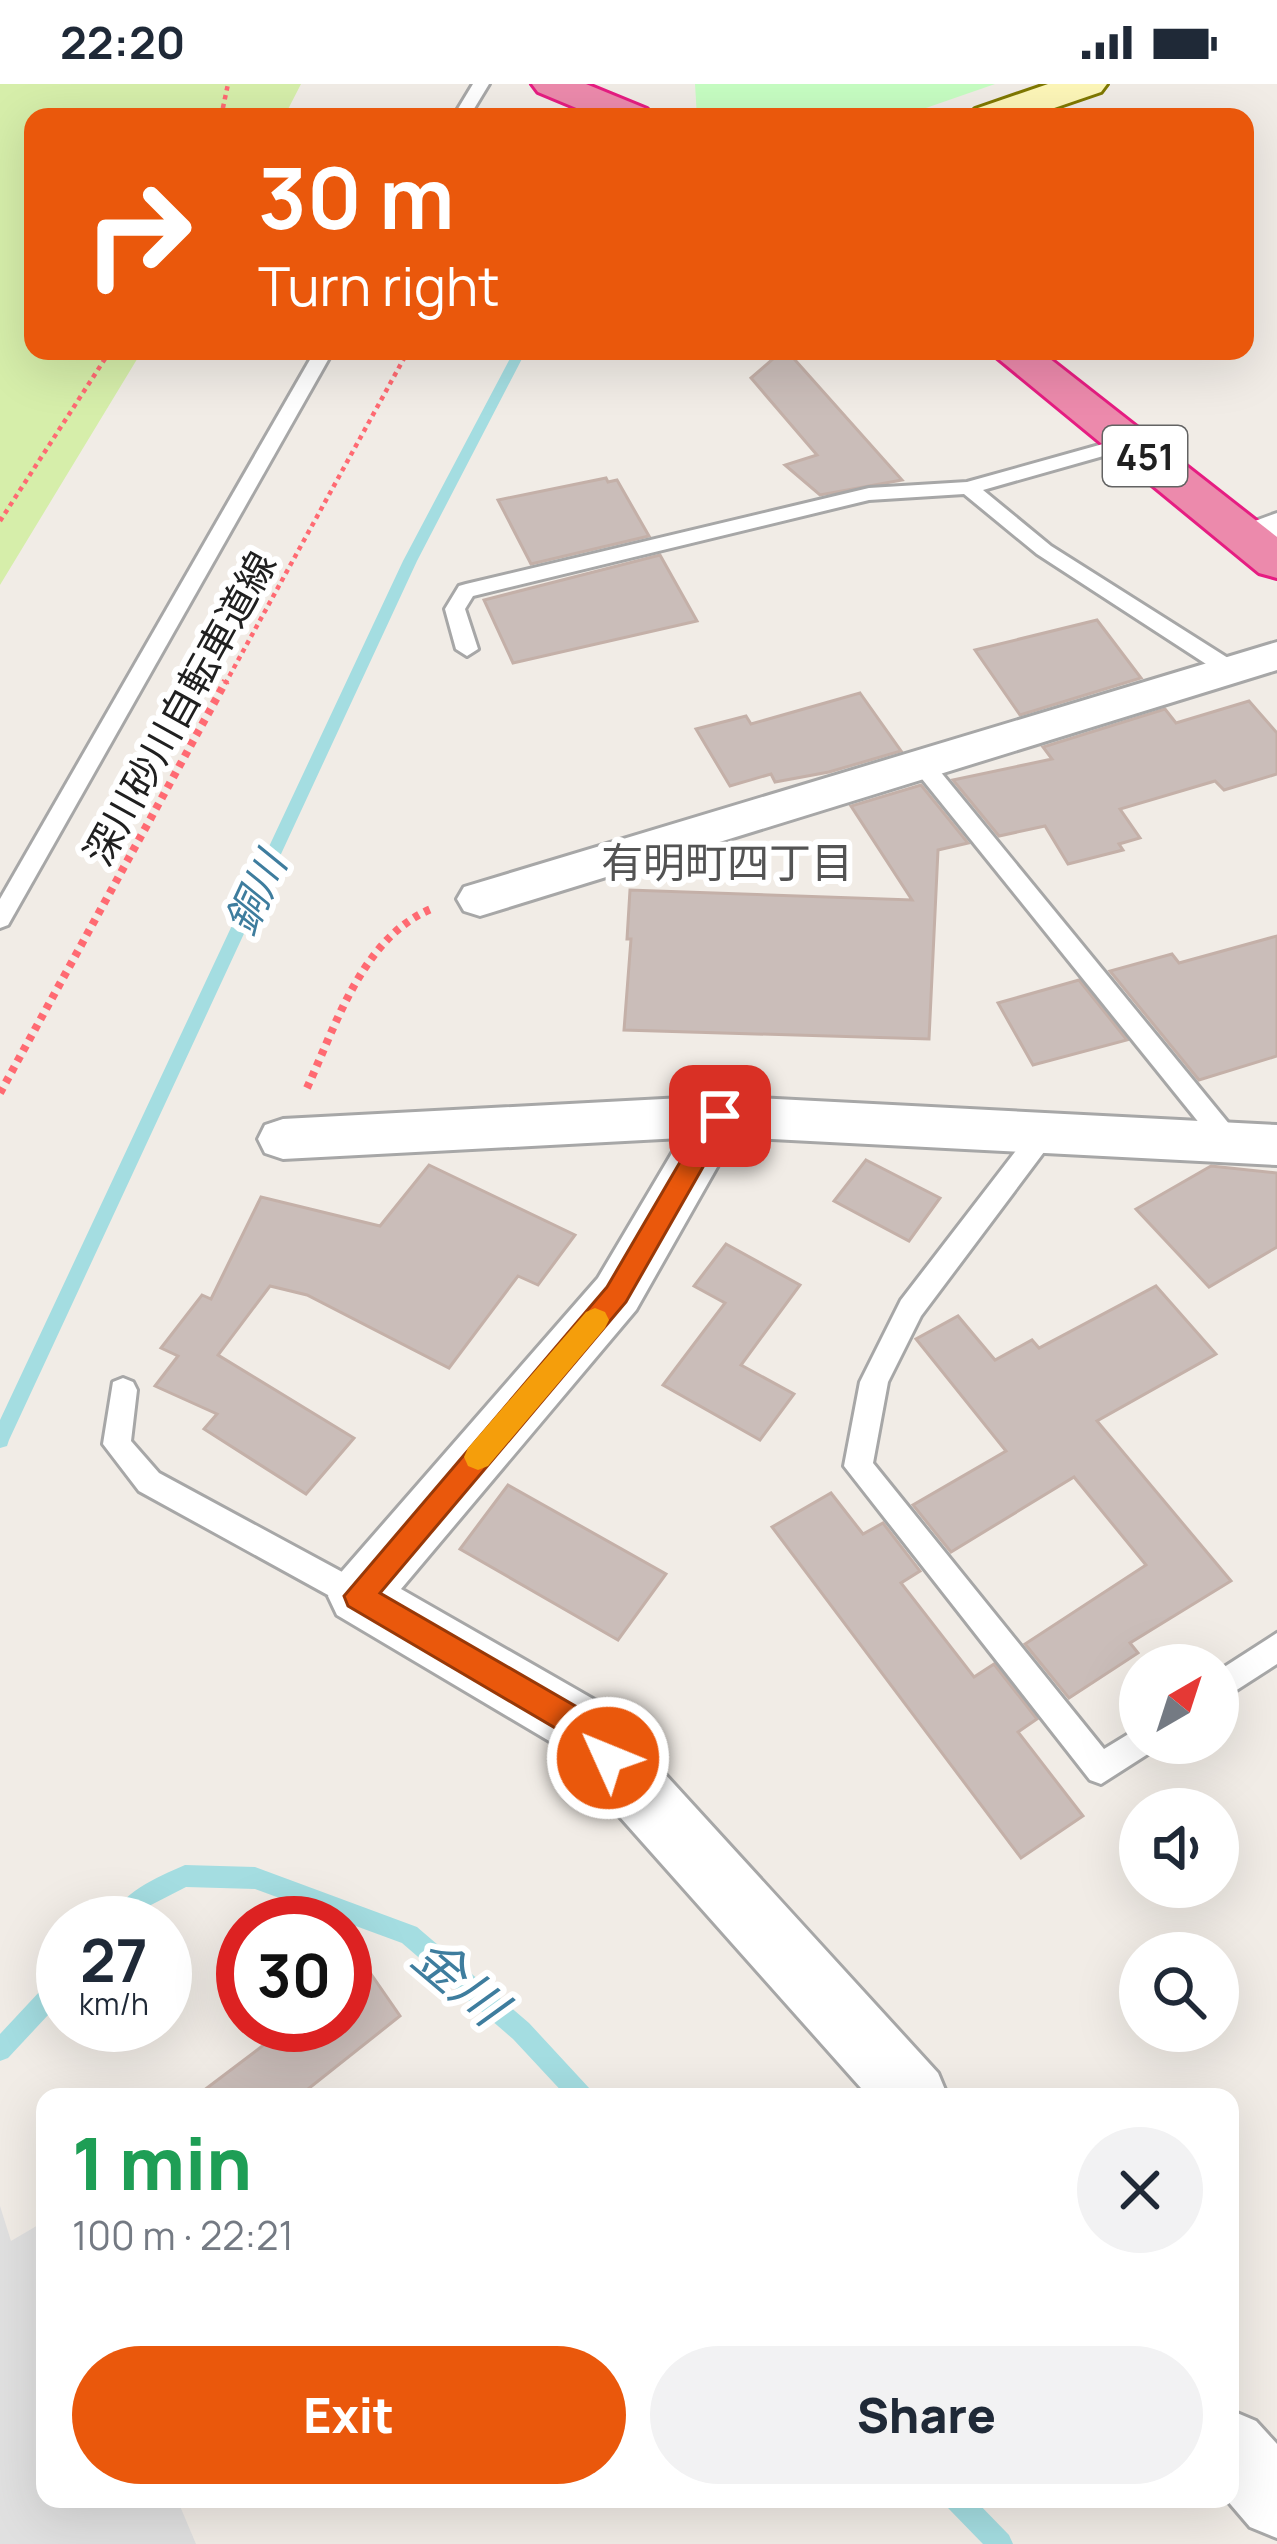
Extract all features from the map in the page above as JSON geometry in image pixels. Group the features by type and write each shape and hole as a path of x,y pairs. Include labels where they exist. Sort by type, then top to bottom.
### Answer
{"highway":[{"path":"552,84 610,108"},
{"name":"451","path":"1023,360 1128,443 1267,542"}],"street":[{"path":"1015,108 1087,84"},
{"path":"479,899 1277,656"},
{"path":"283,1139 720,1116 1254,1144"},
{"path":"720,1116 617,1294 358,1596 578,1724 906,2088"},
{"path":"1239,2457 1277,2500"}],"lane":[{"path":"0,919 319,360"},
{"path":"467,649 455,609 466,591 869,494 968,488 1128,443"},
{"path":"968,488 1044,550 1231,670"},
{"path":"922,764 1254,1144"},
{"path":"1044,1133 911,1308 874,1382 858,1466 1101,1769 1119,1757"},
{"path":"123,1390 117,1444 148,1482 358,1596"},
{"path":"1239,1673 1277,1647"}],"path":[{"path":"0,521 104,360"},
{"name":"深川砂川自転車道線","path":"0,1093 403,360"},
{"path":"283,1139 368,959 418,911 479,899"}],"green space":[{"path":"0,84 301,84 289,108 24,108 24,360 137,360 0,585"},
{"path":"695,84 995,84 926,108 696,108"}],"shaded area":[{"path":"0,2206 11,2241 36,2226 36,2508 181,2508 196,2544 0,2544"}],"building":[{"path":"772,360 795,360 902,480 820,495 785,465 817,455 751,378"},
{"path":"606,478 617,480 649,536 531,564 498,500"},
{"path":"660,555 697,621 513,663 484,600"},
{"path":"1097,620 1141,678 1020,715 975,650"},
{"path":"860,693 901,751 829,772 775,782 771,774 730,786 696,729 746,716 751,724"},
{"path":"1249,701 1277,733 1277,774 1224,790 1215,781 1120,809 1140,838 1119,844 1123,850 1068,864 1045,826 999,836 953,780 1052,759 1043,747 1165,709 1176,723"},
{"path":"921,785 968,843 938,850 929,1039 624,1030 630,890 912,900 851,806"},
{"path":"1277,936 1277,1056 1199,1080 1110,971 1172,954 1179,963"},
{"path":"1079,980 1127,1040 1033,1065 998,1003"},
{"path":"866,1160 940,1198 909,1241 834,1201"},
{"path":"429,1165 575,1235 538,1285 518,1276 449,1368 307,1295 270,1286 218,1355 354,1438 306,1494 204,1429 217,1414 155,1386 178,1356 161,1348 202,1295 211,1299 261,1197 380,1226"},
{"path":"1211,1166 1277,1173 1277,1247 1209,1287 1136,1209"},
{"path":"726,1244 800,1285 741,1365 794,1394 760,1440 663,1385 725,1303 694,1286"},
{"path":"1156,1286 1216,1354 1097,1421 1231,1581 1131,1644 1119,1644 1119,1665 1069,1698 1025,1644 1146,1565 1074,1477 951,1552 913,1505 1006,1451 916,1339 958,1316 995,1360 1032,1340 1039,1348"},
{"path":"508,1485 666,1574 618,1640 460,1549"},
{"path":"831,1493 863,1534 883,1523 920,1571 901,1583 974,1677 994,1664 1037,1719 1018,1732 1083,1816 1021,1858 772,1527"},
{"path":"372,1975 400,2016 372,2038"},
{"path":"254,2052 355,2052 309,2088 207,2088"}],"waterway":[{"name":"銅川","path":"0,1440 410,561 515,360"},
{"name":"金川","path":"145,1896 185,1876 255,1878 409,1935 521,2031 574,2088"},
{"name":"金川","path":"0,2050 36,2012"},
{"name":"金川","path":"966,2508 1000,2544"}],"slow traffic":[{"path":"478,1457 595,1320"}],"district":[{"name":"有明町四丁目","path":"727,862"}],"route":[{"path":"608,1758 578,1724 358,1596 617,1294 720,1116"}]}
